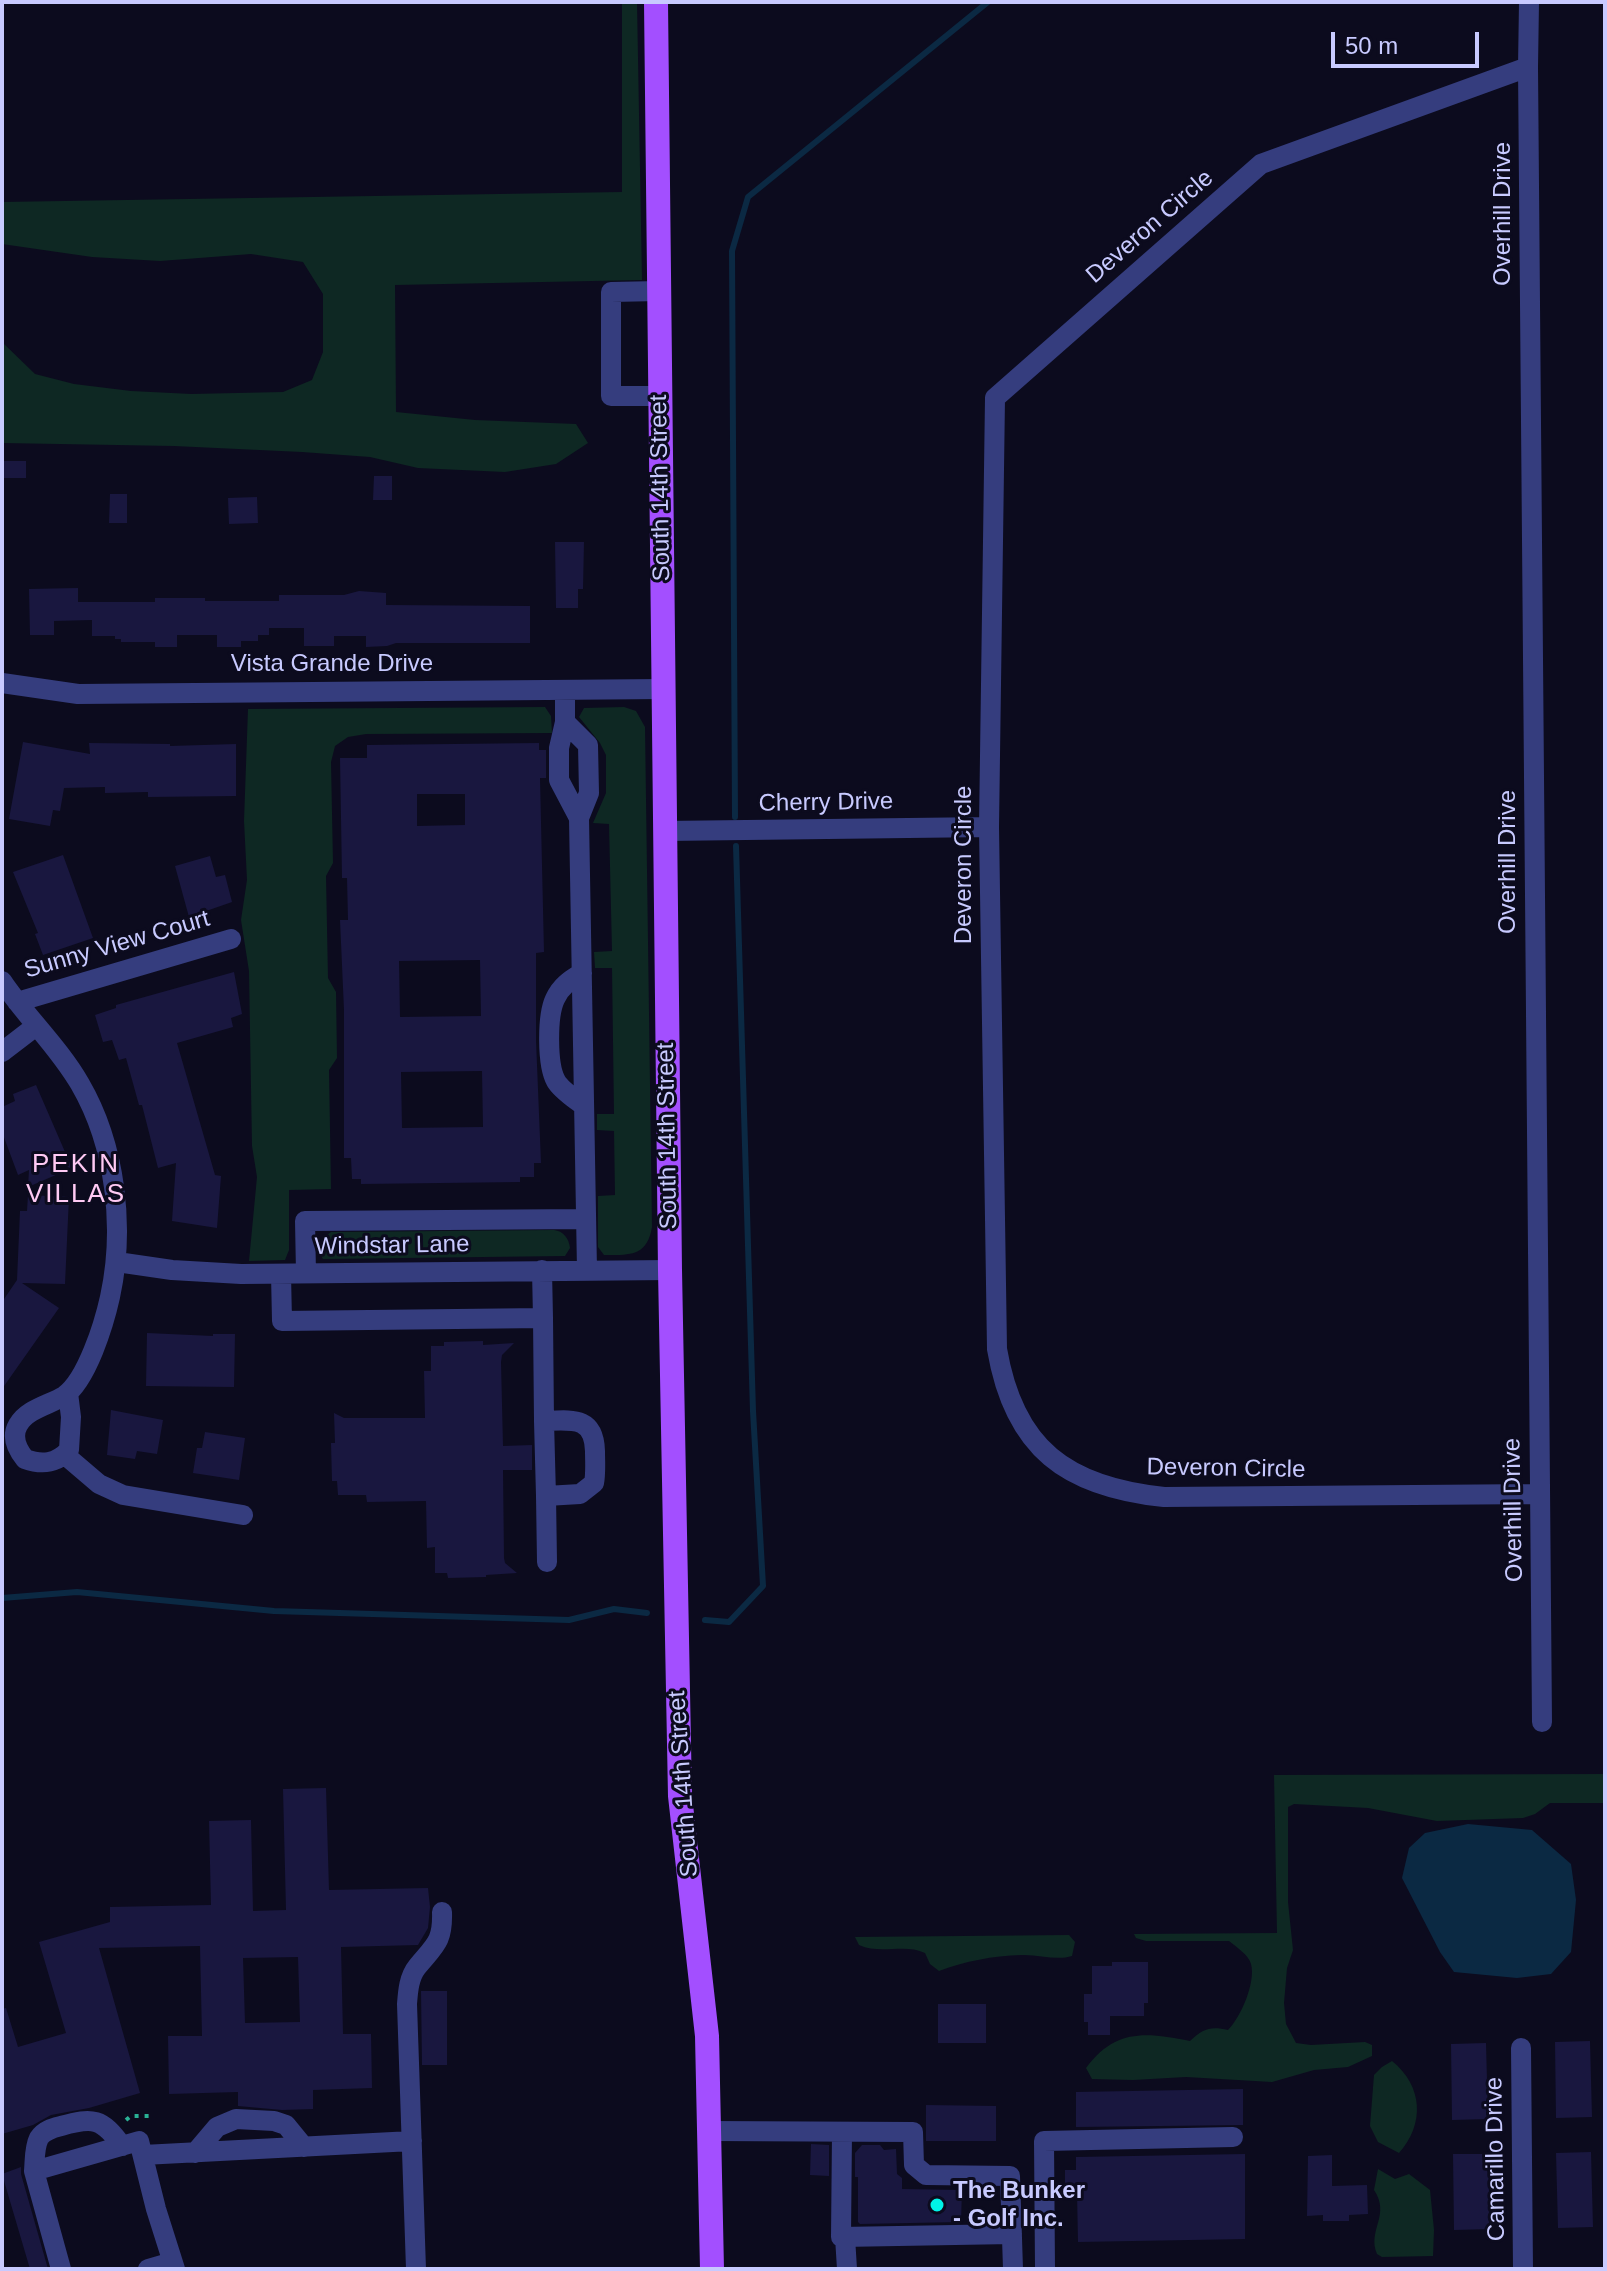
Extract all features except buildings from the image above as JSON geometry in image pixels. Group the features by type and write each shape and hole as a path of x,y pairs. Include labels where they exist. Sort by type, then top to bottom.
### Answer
{"main road":[{"name":"South 14th Street","path":"656,2 670,1270 680,1796 707,2036 712,2269"}],"street":[{"name":"Overhill Drive","path":"1529,2 1542,1722"},
{"name":"Deveron Circle","path":"1528,67 1261,164 995,398 989,827 997,1349 1002,1379 1026,1432 1051,1458 1084,1479 1128,1493 1164,1497 1539,1494"},
{"path":"659,291 611,292 611,396 660,396"},
{"name":"Vista Grande Drive","path":"2,683 78,694 663,689"},
{"path":"565,690 559,780 579,818"},
{"path":"565,722 588,745 589,793 579,818 587,1270"},
{"name":"Cherry Drive","path":"665,831 989,827"},
{"name":"Sunny View Court","path":"17,1002 231,939"},
{"path":"582,973 564,984 554,1000 550,1018 551,1066 557,1083 584,1106"},
{"path":"2,981 81,1086 107,1152 117,1217 117,1262 102,1328 84,1367 68,1393 9,1428 25,1459 49,1463 69,1450 72,1435 68,1393"},
{"path":"2,1052 36,1026"},
{"path":"306,1273 305,1221 586,1219"},
{"name":"Windstar Lane","path":"117,1262 210,1274 670,1270"},
{"path":"542,1270 547,1562"},
{"path":"281,1274 282,1321 543,1318"},
{"path":"544,1421 571,1420 582,1423 594,1437 594,1483 580,1494 546,1496"},
{"path":"65,1455 99,1484 123,1495 243,1515"},
{"path":"416,2269 407,2004 409,1986 416,1969 441,1936 442,1912"},
{"name":"Camarillo Drive","path":"1521,2048 1523,2269"},
{"path":"195,2153 217,2127 236,2119 274,2121 286,2125 304,2147"},
{"path":"61,2269 34,2171 38,2141 43,2133 84,2120 103,2125 122,2146"},
{"path":"709,2131 913,2132 914,2165 926,2175 1010,2176 1013,2269"},
{"path":"842,2132 841,2237 1012,2234"},
{"path":"1045,2269 1044,2141 1233,2137"},
{"path":"34,2171 139,2141 174,2266 148,2269"},
{"path":"143,2155 412,2141"},
{"path":"845,2237 847,2269"}],"path":[{"path":"119,2125 131,2116 154,2116"}],"green space":[{"path":"622,2 637,2 642,280 395,285 396,412 475,420 576,424 588,443 556,464 505,472 418,468 370,457 302,452 2,443 2,342 35,374 74,384 191,394 283,392 312,380 323,352 323,294 303,262 251,254 160,261 92,257 2,244 2,202 622,192"},
{"path":"545,707 551,716 552,733 366,734 348,737 335,746 331,762 333,863 326,876 328,978 336,992 337,1058 329,1070 331,1189 289,1190 289,1250 285,1260 249,1261 257,1177 252,1146 249,971 241,920 247,880 244,821 248,709"},
{"path":"624,707 636,711 645,727 652,1227 646,1244 636,1252 604,1255 598,1247 598,1196 615,1195 614,1131 597,1130 597,1114 614,1114 612,968 595,968 594,952 612,951 609,824 593,823 606,793 606,755 579,717 584,708"},
{"path":"554,1230 563,1233 568,1241 570,1248 565,1256 323,1259 317,1250 319,1241 331,1232"},
{"path":"1605,1774 1605,1803 1550,1803 1523,1818 1437,1821 1368,1808 1294,1804 1288,1807 1288,1902 1293,1950 1287,1968 1286,2024 1296,2043 1365,2042 1372,2045 1372,2056 1348,2067 1314,2070 1272,2082 1186,2077 1092,2079 1086,2068 1097,2055 1120,2040 1145,2035 1190,2041 1207,2030 1228,2030 1238,2017 1246,1999 1252,1971 1245,1954 1229,1941 1146,1941 1136,1938 1134,1934 1277,1933 1274,1775"},
{"path":"1069,1935 1075,1942 1072,1956 1000,1957 939,1971 930,1964 925,1953 909,1949 867,1948 859,1945 855,1937"},
{"path":"1392,2061 1410,2082 1417,2106 1413,2130 1399,2153 1378,2142 1370,2126 1374,2075"},
{"path":"1378,2169 1395,2179 1409,2174 1430,2190 1433,2256 1382,2257 1377,2254 1375,2237 1380,2207 1374,2190"}],"water":[{"path":"1468,1824 1532,1830 1571,1864 1576,1900 1571,1952 1551,1974 1517,1978 1454,1972 1440,1952 1402,1878 1409,1848 1425,1833"}],"waterway":[{"path":"735,817 732,251 748,197 988,2"},
{"path":"705,1620 729,1622 763,1586 753,1411 736,846"},
{"path":"2,1598 77,1592 274,1611 569,1620 614,1609 647,1613"}],"place":[{"name":"The Bunker - Golf Inc.","path":"937,2205"}],"district":[{"name":"PEKIN VILLAS","path":"76,1180"}]}
